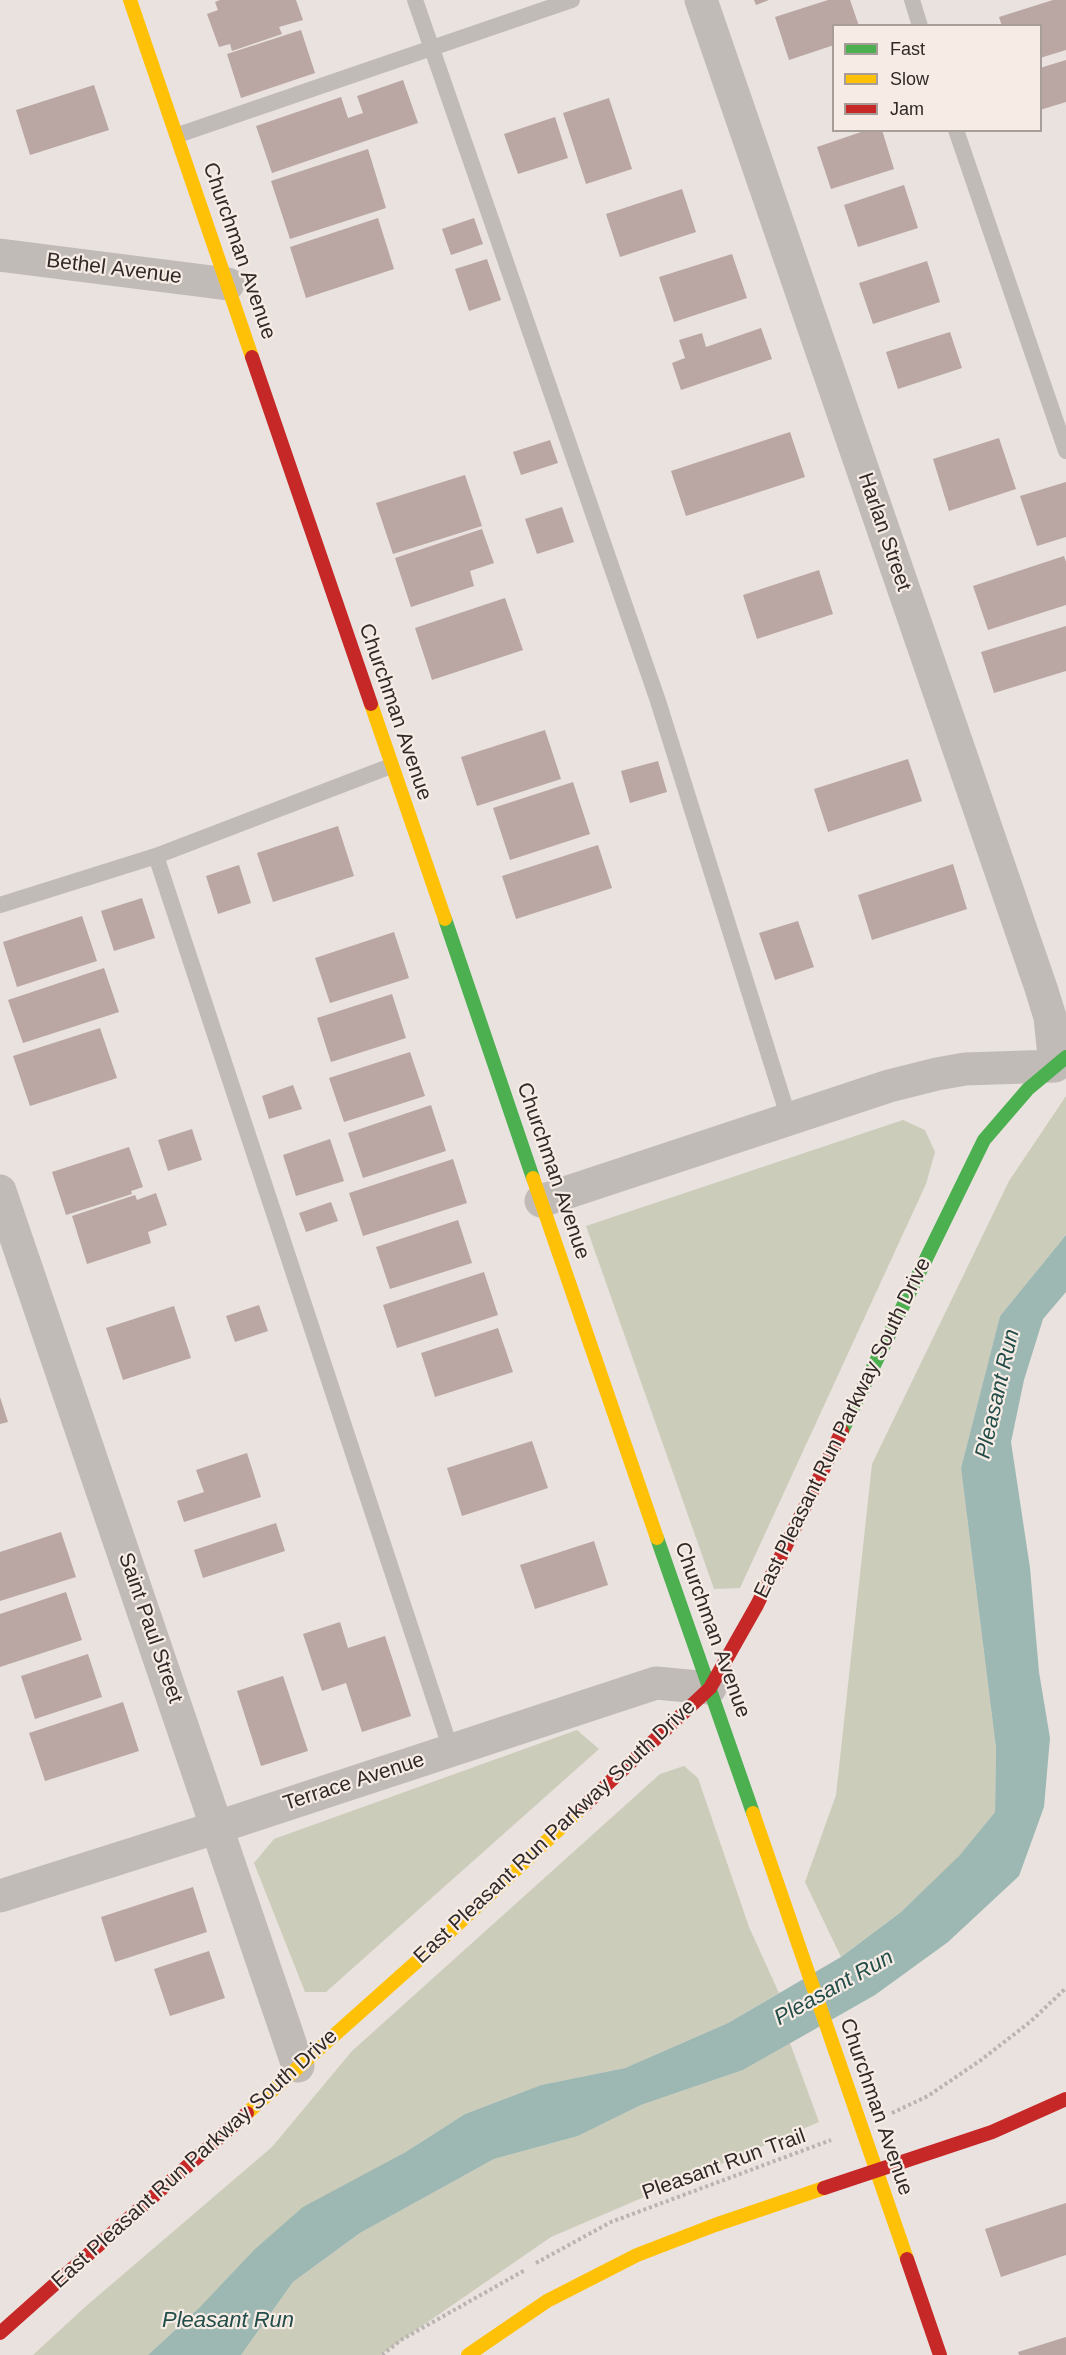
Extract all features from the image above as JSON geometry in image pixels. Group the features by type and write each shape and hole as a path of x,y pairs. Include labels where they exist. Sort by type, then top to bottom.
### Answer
{"main road":[{"name":"Churchman Avenue","path":"130,0 178,135 391,766 940,2355"},
{"name":"East Pleasant Run Parkway South Drive","path":"0,2333 450,1932 710,1688 757,1605 984,1140 1013,1105 1060,1062"},
{"path":"468,2355 547,2301 637,2255 715,2225 992,2132 1066,2099"}],"street":[{"name":"Harlan Street","path":"701,0 1041,988 1060,1062"},
{"name":"Bethel Avenue","path":"0,255 228,284"},
{"path":"541,1201 889,1086 937,1074 965,1070 1060,1062"},
{"name":"Saint Paul Street","path":"0,1191 298,2066"},
{"name":"Terrace Avenue","path":"0,1896 657,1683 710,1688"}],"lane":[{"path":"415,0 658,701 789,1119"},
{"path":"178,135 572,0"},
{"path":"912,0 919,24"},
{"path":"957,132 1066,451"},
{"path":"0,905 156,856 391,766"},
{"path":"156,856 451,1750"}],"path":[{"name":"Pleasant Run Trail","path":"382,2355 411,2334 611,2222 822,2144 928,2096 1030,2022 1066,1988"}],"green space":[{"path":"1066,1096 1066,1235 1000,1316 961,1468 996,1748 995,1812 960,1856 901,1912 841,1957 805,1882 836,1795 872,1464 1009,1181"},
{"path":"903,1120 925,1130 935,1152 926,1184 740,1588 714,1589 586,1226"},
{"path":"577,1730 599,1749 326,1992 305,1992 254,1863 274,1839"},
{"path":"684,1766 698,1778 749,1927 779,1993 728,2023 625,2068 541,2085 465,2114 404,2153 200,2307 148,2355 33,2355 85,2307 272,2147 352,2051 660,1774"},
{"path":"790,2043 819,2122 551,2237 380,2355 241,2355 293,2282 360,2233 494,2159 578,2136 641,2105 743,2070"}],"water":[{"name":"Pleasant Run","path":"1066,1235 1066,1292 1043,1319 1024,1380 1011,1442 1030,1568 1039,1672 1050,1738 1044,1807 1019,1876 948,1942 875,1995 743,2070 641,2105 578,2136 494,2159 360,2233 293,2282 241,2355 148,2355 200,2307 255,2249 303,2207 404,2153 465,2114 541,2085 625,2068 728,2023 841,1957 901,1912 960,1855 995,1812 996,1748 961,1468 1000,1316"}],"building":[{"path":"220,0 296,0 303,20 279,27 282,34 232,51 230,44 219,47 207,14 218,10 215,2"},
{"path":"754,0 769,0 756,5"},
{"path":"828,0 850,0 858,24 832,24 832,46 789,60 775,17"},
{"path":"1053,0 1066,0 1066,50 1042,57 1042,24 1001,24 999,17"},
{"path":"301,30 315,73 241,98 227,54"},
{"path":"1066,60 1066,102 1042,109 1042,67"},
{"path":"403,80 418,123 272,173 256,126 341,97 348,118 363,113 357,96"},
{"path":"94,85 109,130 30,155 16,110"},
{"path":"609,98 632,169 586,184 563,113"},
{"path":"555,117 568,158 518,174 504,134"},
{"path":"861,132 883,132 894,169 831,189 817,147"},
{"path":"368,149 386,208 290,239 271,181"},
{"path":"904,185 918,228 858,247 844,205"},
{"path":"682,189 696,232 620,257 606,214"},
{"path":"378,218 394,269 306,298 290,247"},
{"path":"474,218 483,244 451,255 442,229"},
{"path":"732,254 747,298 674,322 659,277"},
{"path":"487,259 501,300 469,311 455,269"},
{"path":"927,261 940,302 873,324 859,283"},
{"path":"761,328 772,359 681,390 672,363 685,358 679,340 702,333 706,347"},
{"path":"950,332 962,368 898,389 886,352"},
{"path":"790,432 805,477 686,516 671,471"},
{"path":"999,438 1016,489 949,511 933,459"},
{"path":"550,440 558,463 521,475 513,452"},
{"path":"465,475 482,526 393,554 376,503"},
{"path":"1066,482 1066,537 1037,546 1020,496"},
{"path":"562,507 574,542 537,554 525,519"},
{"path":"482,529 494,563 470,571 474,586 411,607 395,558"},
{"path":"1064,556 1066,605 988,630 973,586"},
{"path":"819,570 833,614 757,639 743,595"},
{"path":"505,598 523,650 432,680 415,628"},
{"path":"1066,626 1066,671 994,693 981,652"},
{"path":"545,730 561,779 477,806 461,757"},
{"path":"908,759 922,801 828,832 814,789"},
{"path":"658,761 667,792 630,803 621,771"},
{"path":"573,782 590,834 510,860 493,808"},
{"path":"338,826 354,876 273,902 257,853"},
{"path":"598,845 612,888 516,919 502,876"},
{"path":"953,864 967,909 872,940 858,895"},
{"path":"239,865 251,903 218,914 206,876"},
{"path":"142,898 155,938 114,951 101,911"},
{"path":"82,916 97,961 17,987 3,942"},
{"path":"798,921 814,967 775,980 759,933"},
{"path":"394,932 409,978 330,1003 315,958"},
{"path":"104,968 119,1012 23,1043 8,1000"},
{"path":"392,994 406,1038 331,1062 317,1018"},
{"path":"100,1028 117,1078 30,1106 13,1056"},
{"path":"410,1052 425,1096 344,1122 329,1078"},
{"path":"293,1085 302,1109 269,1119 262,1096"},
{"path":"431,1105 446,1151 363,1178 348,1133"},
{"path":"192,1129 202,1160 168,1171 158,1140"},
{"path":"330,1139 344,1181 296,1196 283,1155"},
{"path":"129,1147 143,1187 131,1191 132,1194 66,1215 52,1172"},
{"path":"453,1159 467,1203 363,1236 349,1193"},
{"path":"156,1193 167,1225 148,1232 151,1243 87,1264 72,1216 135,1195 137,1200"},
{"path":"331,1202 338,1221 306,1232 299,1213"},
{"path":"458,1220 472,1263 390,1289 376,1247"},
{"path":"484,1272 498,1315 397,1348 383,1305"},
{"path":"259,1305 268,1331 235,1342 226,1316"},
{"path":"174,1306 191,1358 123,1380 106,1328"},
{"path":"498,1328 513,1372 435,1397 421,1353"},
{"path":"0,1397 8,1422 0,1424"},
{"path":"532,1441 548,1488 462,1516 447,1468"},
{"path":"247,1453 261,1497 184,1522 177,1501 204,1492 196,1470"},
{"path":"276,1523 285,1551 203,1578 194,1550"},
{"path":"61,1532 76,1577 0,1601 0,1552"},
{"path":"594,1541 608,1585 535,1609 520,1565"},
{"path":"66,1592 82,1640 0,1667 0,1614"},
{"path":"340,1622 348,1648 385,1636 411,1716 362,1732 346,1683 322,1691 303,1634"},
{"path":"88,1654 102,1697 35,1719 21,1676"},
{"path":"283,1676 308,1751 261,1766 237,1691"},
{"path":"123,1702 139,1751 45,1781 29,1733"},
{"path":"193,1887 207,1932 115,1962 101,1917"},
{"path":"209,1951 225,1998 170,2016 154,1969"},
{"path":"1066,2203 1066,2255 1001,2277 985,2229"},
{"path":"1066,2337 1066,2355 1019,2355 1018,2352"}],"traffic: fast":[{"path":"445,919 533,1178"},
{"path":"842,1431 984,1140 1028,1089 1066,1057"},
{"path":"657,1538 753,1813"}],"traffic: slow":[{"path":"130,0 252,357"},
{"path":"371,704 445,919"},
{"path":"533,1178 657,1538"},
{"path":"247,2113 441,1940 584,1806"},
{"path":"753,1813 907,2259"},
{"path":"468,2355 547,2301 637,2255 715,2225 824,2188"}],"traffic: jam":[{"path":"252,357 371,704"},
{"path":"584,1806 710,1688 757,1605 842,1431"},
{"path":"824,2188 992,2132 1066,2099"},
{"path":"0,2333 247,2113"},
{"path":"907,2259 940,2355"}]}
